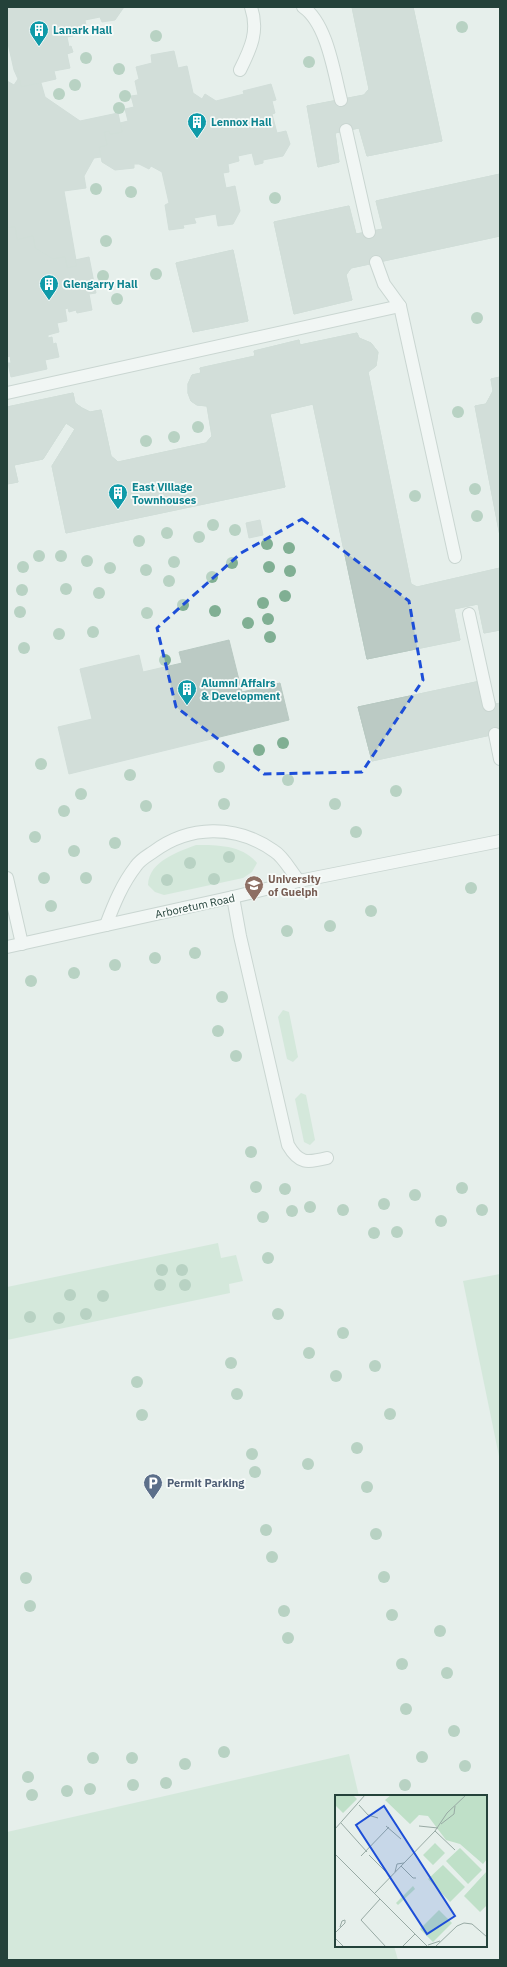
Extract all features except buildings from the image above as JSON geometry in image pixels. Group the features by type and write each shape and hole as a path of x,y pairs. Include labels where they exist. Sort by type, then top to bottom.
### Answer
{"street":[{"path":"240,70 251,47 255,33 254,18 251,7"},
{"path":"303,7 319,27 328,47 341,100"},
{"path":"346,130 369,232"},
{"path":"376,262 384,284 400,306 455,557"},
{"path":"7,393 400,306"},
{"path":"468,614 489,705"},
{"path":"495,734 500,759"},
{"path":"106,925 122,886 137,864 165,843 194,832 217,831 248,836 275,851 299,881"},
{"name":"Arboretum Road","path":"7,947 299,881 500,841"},
{"path":"7,878 22,944"},
{"path":"233,897 240,936 288,1145 294,1155 303,1161 312,1162 327,1158"}],"highlighted area":[{"path":"302,519 409,601 423,680 362,772 264,774 176,707 157,628 241,553"}],"green space":[{"path":"196,845 213,845 237,849 251,857 257,863 252,872 243,878 164,895 155,892 148,885 153,870 159,864 173,854"},
{"path":"283,1010 289,1012 298,1057 293,1062 287,1059 278,1017"},
{"path":"301,1093 306,1095 315,1140 310,1145 304,1142 295,1099"},
{"path":"218,1243 221,1258 236,1255 243,1281 229,1284 230,1293 7,1340 7,1287"},
{"path":"500,1274 500,1461 463,1281"},
{"path":"349,1754 359,1795 335,1795 335,1947 394,1947 398,1960 7,1960 7,1832"}],"place":[{"name":"Lanark Hall","path":"39,47"},
{"name":"Lennox Hall","path":"197,139"},
{"name":"Glengarry Hall","path":"49,301"},
{"name":"East Village Townhouses","path":"118,510"},
{"name":"Alumni Affairs & Development","path":"187,706"},
{"name":"University of Guelph","path":"254,902"},
{"name":"Permit Parking","path":"153,1500"}]}
